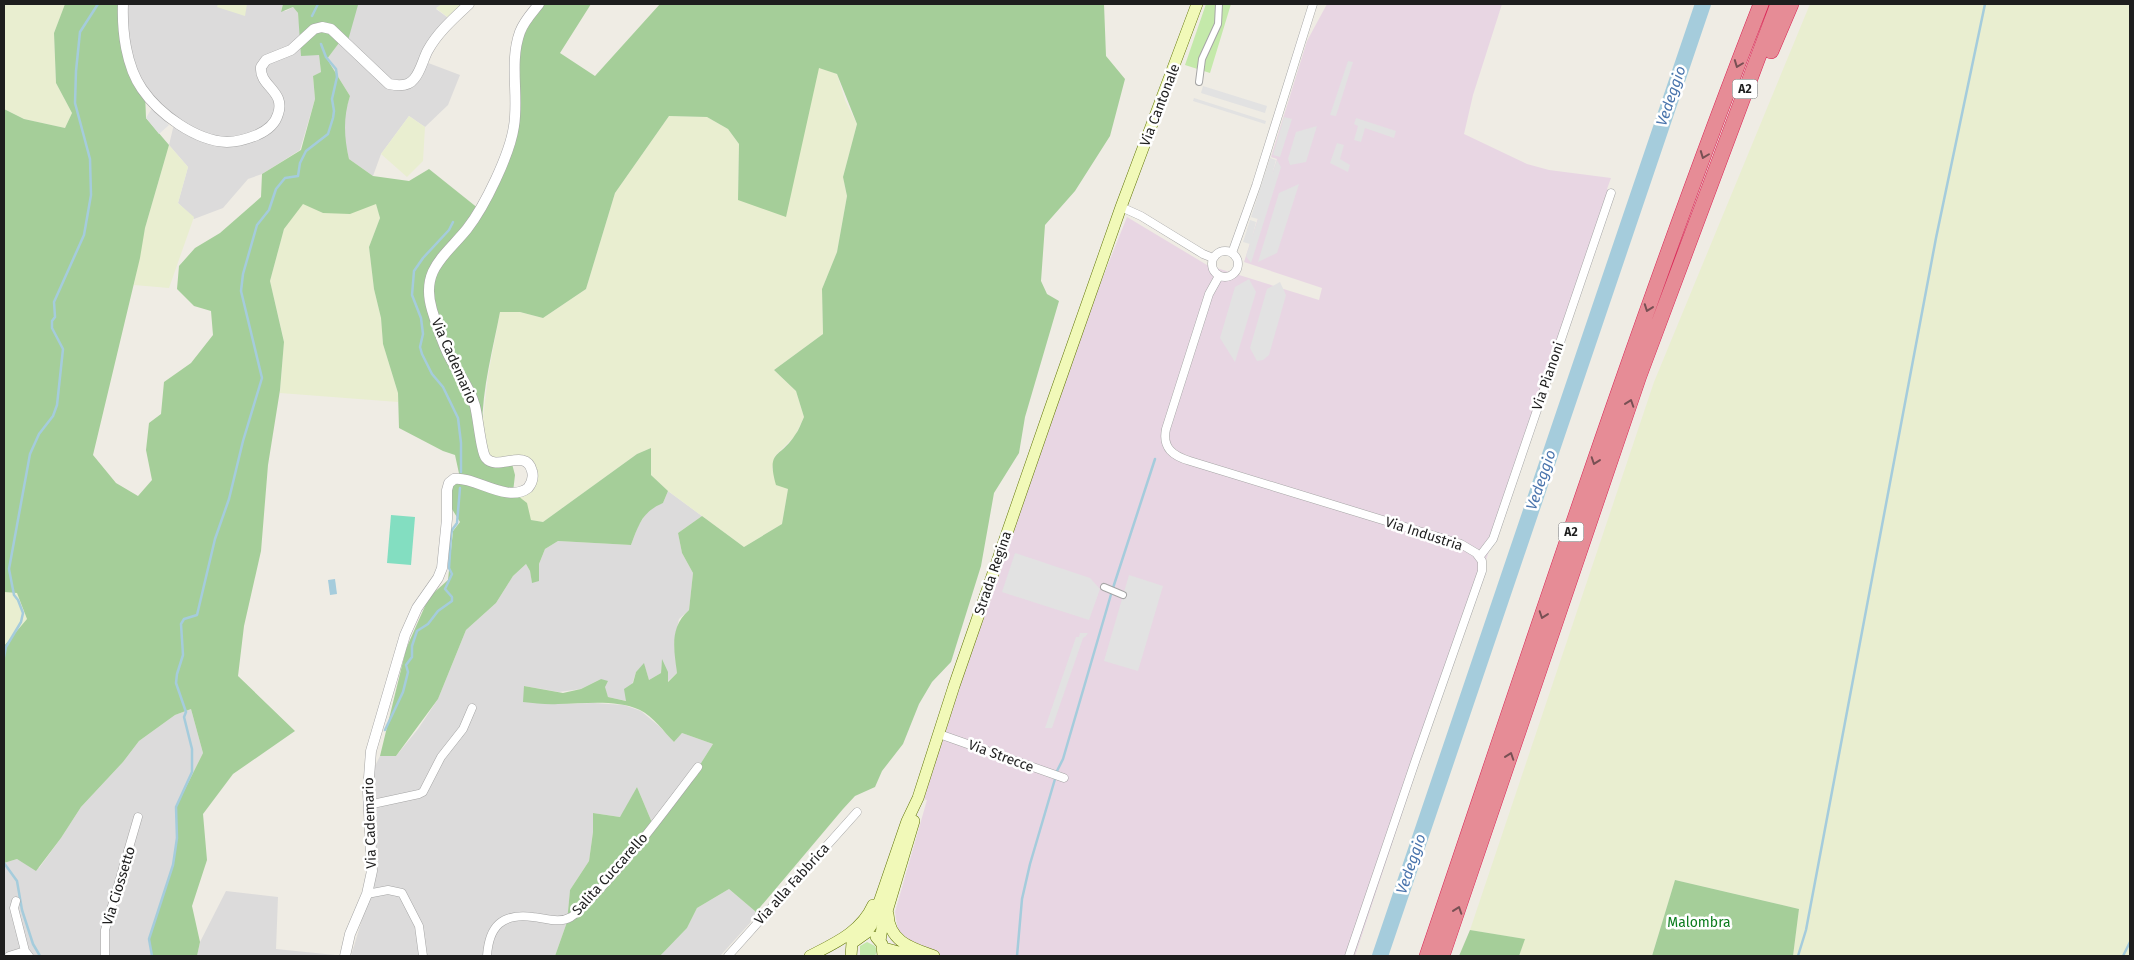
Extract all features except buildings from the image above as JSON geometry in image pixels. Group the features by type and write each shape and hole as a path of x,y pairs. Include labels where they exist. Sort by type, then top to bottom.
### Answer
{"highway":[{"name":"A2","path":"1427,956 1626,369 1761,4"},
{"name":"A2","path":"1442,956 1636,385 1778,4"},
{"name":"A2","path":"1713,175 1740,121 1791,4"}],"main road":[{"name":"Via Cantonale","path":"1122,207 1197,4"},
{"name":"Strada Regina","path":"823,956 858,938 868,931 871,926 907,821 918,798 1016,506 1122,207"},
{"path":"882,948 880,934 914,824 918,798"},
{"path":"810,956 844,938 862,922 871,910 895,856"},
{"path":"889,904 888,921 891,931 897,939 908,946 934,956"},
{"path":"850,956 850,948 858,938 871,935 882,948 913,956"}],"street":[{"path":"124,4 129,62 145,93 162,110 189,129 217,140 230,142 262,133 274,122 280,109 278,98 262,77 261,67 266,60 291,50 314,29 322,27 331,29 389,84 398,86 414,80 432,42 469,4"},
{"name":"Via Cademario","path":"345,956 352,929 366,894 373,860 368,805 368,774 371,751 400,648 413,615 438,578 442,568 447,528 447,490 454,479 460,478 487,488 518,492 528,488 533,478 531,467 524,461 517,459 494,462 488,460 484,455 479,420 473,398 446,350 431,306 428,290 434,268 472,223 505,159 515,124 515,65 518,38 527,20 539,4"},
{"path":"1199,82 1202,60 1218,24 1220,4"},
{"path":"1232,253 1256,186 1312,4"},
{"name":"Via Pianoni","path":"1480,556 1493,539 1611,193"},
{"path":"1122,207 1213,258"},
{"path":"1224,251 1232,253 1238,260 1237,270 1231,276 1219,276 1213,270 1215,254 1224,251"},
{"name":"Via Industria","path":"1219,276 1209,294 1166,429 1165,442 1169,450 1178,457 1190,462 1461,544 1480,556 1483,566 1349,956"},
{"path":"1105,588 1121,594"},
{"path":"368,805 423,792 441,758 463,729 472,708"},
{"name":"Via Strecce","path":"939,734 1064,778"},
{"name":"Salita Cuccarello","path":"487,956 492,931 498,923 504,920 532,916 562,920 570,918 580,910 614,874 698,766"},
{"name":"Via alla Fabbrica","path":"728,956 856,812"},
{"name":"Via Ciossetto","path":"105,956 105,930 138,817"},
{"path":"366,894 388,890 402,893 419,926 423,956"},
{"path":"9,956 27,954 14,908 16,901"}],"shaded area":[{"path":"123,4 283,4 281,11 286,11 293,7 298,13 301,41 319,55 321,72 313,76 315,99 300,150 262,174 248,179 223,208 194,219 178,203 188,167 169,145 175,120 133,74"},
{"path":"357,4 442,4 436,9 451,20 423,61 460,75 448,105 425,127 409,116 381,154 373,176 349,159 344,138 345,112 350,96 327,59 342,39 347,43"},
{"path":"1327,4 1502,4 1473,95 1464,134 1527,164 1549,170 1611,178 1607,189 1614,195 1489,551 1355,956 890,956 898,931 895,912 927,800 918,798 1050,409 1127,217 1207,265 1319,300 1322,288 1244,262 1277,159 1271,157 1307,41"},
{"path":"1348,61 1353,62 1336,116 1330,115"},
{"path":"1203,86 1267,106 1265,113 1201,93"},
{"path":"1194,98 1266,121 1265,124 1193,101"},
{"path":"152,108 169,125 159,134 146,118"},
{"path":"1284,117 1292,119 1280,157 1273,155"},
{"path":"1356,118 1396,131 1394,138 1365,128 1361,142 1354,140 1358,126 1354,124"},
{"path":"1317,126 1306,162 1290,165 1288,159 1296,132"},
{"path":"1337,143 1344,145 1340,159 1350,165 1348,172 1330,163"},
{"path":"1270,158 1276,160 1272,175 1277,160 1281,167 1251,263 1246,256 1250,244 1243,242 1250,220 1256,222 1252,238 1258,219 1251,217"},
{"path":"1299,184 1277,253 1258,262 1279,193"},
{"path":"1249,279 1256,292 1235,362 1220,338 1235,287"},
{"path":"1280,282 1286,295 1269,355 1263,360 1257,361 1250,348 1267,289"},
{"path":"668,491 702,516 678,533 682,553 693,573 689,610 679,619 674,643 677,673 667,682 662,661 661,673 649,680 644,664 636,672 627,701 608,697 601,679 581,689 559,692 524,686 556,704 594,703 624,705 641,711 674,742 682,733 713,744 691,779 653,825 637,787 621,817 593,813 593,832 589,861 570,890 567,922 555,956 351,956 378,866 370,799 372,772 380,756 396,756 418,729 438,699 466,630 496,603 513,576 526,564 530,571 532,582 545,549 558,541 631,545 638,526 650,508 663,503"},
{"path":"1015,553 1090,578 1100,589 1089,620 1002,592"},
{"path":"1129,575 1163,586 1138,671 1104,661"},
{"path":"1080,633 1088,633 1083,638 1052,728 1045,728 1076,637 1079,637"},
{"path":"191,709 203,753 176,807 177,838 173,865 149,944 152,956 4,956 4,863 17,859 39,868 81,807 123,762 139,741 175,715"},
{"path":"729,889 756,912 750,923 720,956 660,956 687,928 697,908"},
{"path":"226,891 278,897 276,949 345,956 197,956 200,942"}],"green space":[{"path":"4,4 65,4 54,33 56,83 72,113 65,128 24,119 4,109"},
{"path":"65,4 123,4 126,44 145,93 146,118 169,145 145,228 140,258 93,455 116,483 138,496 152,480 146,450 149,423 161,414 164,382 191,363 213,335 211,311 194,306 177,289 179,266 195,248 220,233 261,197 262,174 301,150 315,99 313,76 321,72 319,55 301,56 298,13 293,7 281,12 283,4 358,5 347,44 342,39 327,59 350,96 345,128 349,159 373,176 409,181 429,169 479,209 510,148 518,38 539,4 591,4 560,53 595,76 660,4 1104,4 1106,56 1125,79 1110,136 1075,191 1045,225 1041,281 1047,294 1059,301 1025,417 1019,453 994,493 981,566 951,662 932,682 919,704 903,744 882,771 875,787 855,796 756,912 729,889 697,908 687,928 660,956 555,956 567,922 570,890 589,861 593,832 593,813 620,817 637,787 653,825 691,779 713,744 682,733 674,742 649,716 640,710 620,704 523,702 524,686 563,693 581,689 601,679 608,681 605,687 608,697 626,701 624,689 633,683 636,672 644,663 649,680 661,673 662,659 668,672 668,682 677,673 674,639 678,624 689,610 693,573 682,553 678,533 702,516 744,547 782,524 788,489 776,485 773,474 774,460 796,433 804,417 796,391 774,370 823,334 822,289 837,252 847,196 843,177 857,124 837,74 819,68 786,217 738,200 739,144 728,129 707,117 669,116 615,193 586,289 543,318 520,312 500,312 483,403 482,422 485,458 511,460 515,475 513,492 527,503 531,520 543,522 637,454 651,448 651,475 668,491 663,503 650,510 642,520 631,545 558,541 545,549 539,564 539,581 532,583 530,571 526,564 513,576 496,603 466,630 438,699 396,756 380,756 406,649 429,597 448,580 453,531 460,522 447,501 447,490 460,478 455,455 443,451 399,428 398,393 383,344 381,318 374,289 369,247 380,218 376,204 350,214 323,213 303,204 284,229 270,281 284,342 280,390 268,465 261,551 244,626 238,676 295,731 233,774 203,814 207,860 192,906 200,942 197,956 152,956 149,939 173,865 177,838 176,807 203,753 191,709 175,715 139,741 123,762 81,807 36,871 17,859 4,863 4,646 27,619 17,593 4,592 4,109 24,119 65,128 72,113 56,83 54,33"},
{"path":"218,4 247,4 245,16 217,7"},
{"path":"442,4 469,4 451,20 436,8"},
{"path":"1206,4 1231,4 1210,73 1185,65"},
{"name":"Malombra","path":"1810,4 2130,4 2130,956 1793,956 1799,909 1675,880 1652,956 1519,956 1524,939 1470,930 1654,382"},
{"path":"819,67 837,74 845,100 857,124 843,177 847,196 837,252 822,289 823,334 774,370 796,391 804,417 795,436 775,456 772,469 788,489 782,524 744,547 668,491 651,475 651,448 637,454 543,522 531,520 522,501 513,492 530,485 528,464 491,462 481,436 488,376 500,312 520,312 543,318 586,289 615,193 669,116 707,117 728,129 739,144 738,200"},
{"path":"409,116 425,127 423,161 407,177 381,154"},
{"path":"169,145 188,167 178,203 194,217 169,288 134,285 145,228"},
{"path":"303,203 323,213 376,203 380,218 369,247 374,289 381,318 383,344 398,393 398,402 280,393 284,341 270,281 284,229"},
{"path":"391,515 415,517 411,565 387,563"},
{"path":"4,592 17,593 27,619 4,646"},
{"name":"Malombra","path":"1675,880 1799,909 1793,956 1652,956"},
{"path":"1470,930 1525,939 1519,956 1459,956"},
{"path":"867,942 875,946 877,951 875,956 860,956 860,946"}],"water":[{"path":"335,579 337,594 330,595 328,580"}],"waterway":[{"path":"4,657 6,647 21,622 23,613 14,595 9,569 30,454 39,434 53,416 57,405 63,349 52,328 52,321 55,317 54,302 84,235 91,195 90,159 75,103 76,71 80,32 98,4"},
{"path":"312,16 318,4"},
{"name":"Vedeggio","path":"1380,956 1703,4"},
{"path":"1798,956 1806,930 1936,238 1985,4"},
{"path":"152,956 149,939 173,865 177,838 176,807 192,772 192,749 184,717 186,712 176,683 183,655 181,624 184,619 197,615 215,539 229,499 243,441 262,378 241,291 243,274 257,225 269,210 276,189 285,178 298,176 300,163 306,151 328,134 333,118 332,99 337,77 336,69 326,57 321,44"},
{"path":"453,222 449,230 423,258 414,271 412,295 421,318 423,334 420,347 422,354 432,374 443,387 458,418 461,443 461,472"},
{"path":"1057,771 1063,759 1112,591 1155,459"},
{"path":"385,730 403,692 408,672 406,665 412,657 412,646 417,631 428,624 438,611 452,601 452,597 445,589 452,574 449,568 451,536 452,530 457,523 460,488"},
{"path":"1017,956 1022,899 1030,864 1055,779"},
{"path":"4,863 17,881 22,910 33,944 40,956"},
{"path":"2123,956 2130,942"}]}
